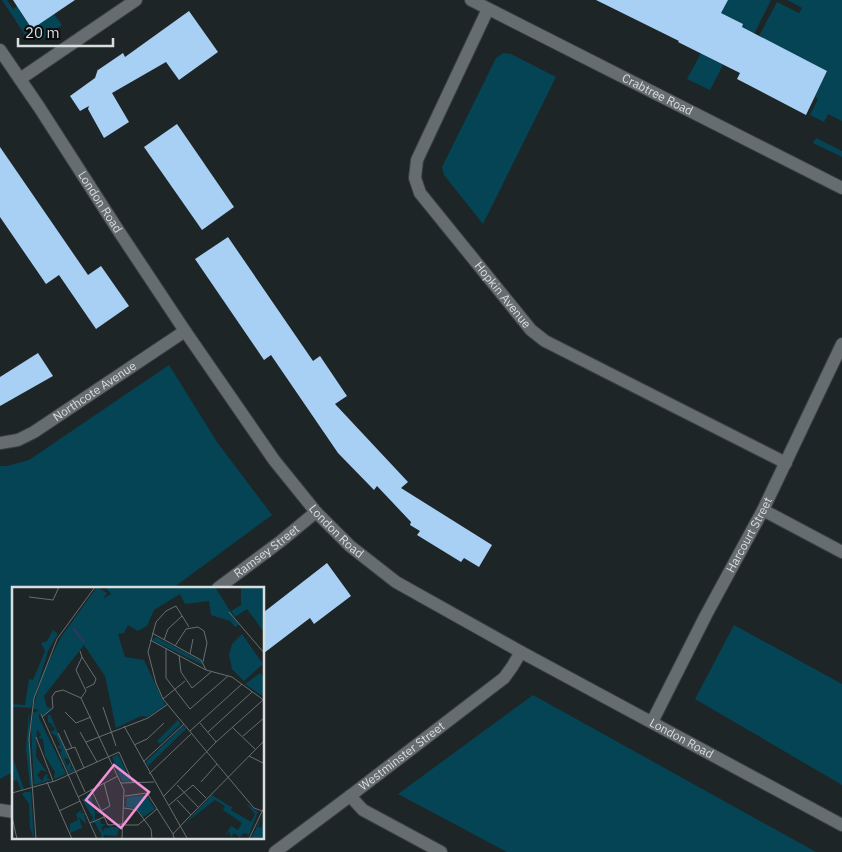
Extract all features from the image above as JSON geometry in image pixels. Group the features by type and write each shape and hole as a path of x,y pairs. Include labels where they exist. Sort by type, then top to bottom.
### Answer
{"street":[{"path":"20,79 136,0"},
{"name":"Crabtree Road","path":"471,0 842,188"},
{"name":"Hopkin Avenue","path":"488,9 417,160 415,178 420,193 531,330 545,340 786,462"},
{"name":"London Road","path":"2,59 20,79 39,107 185,331 274,460 316,512 350,546 396,582 520,652 842,825"},
{"name":"Northcote Avenue","path":"0,443 18,440 34,432 185,331"},
{"name":"Harcourt Street","path":"652,722 706,614 763,510 842,344"},
{"path":"763,510 842,552"},
{"name":"Ramsey Street","path":"219,587 316,512"},
{"name":"Westminster Street","path":"275,852 504,678 512,668 520,652"},
{"path":"350,796 362,810 441,852"}],"shaded area":[{"path":"2,0 7,0 13,9 17,6 54,14 62,25 41,40 32,40 25,35"},
{"path":"718,0 771,0 745,52 733,46 743,24 721,13"},
{"path":"787,0 842,0 842,121 828,114 824,122 810,115 818,99 815,97 827,71 759,36 777,2 799,13 802,8"},
{"path":"503,53 511,54 556,77 483,224 444,175 442,167 496,58"},
{"path":"701,53 723,65 710,90 687,79"},
{"path":"816,138 842,151 842,157 813,143"},
{"path":"169,365 217,442 272,515 174,587 12,587 12,769 11,773 0,779 0,466 29,460"},
{"path":"734,625 842,684 842,785 695,699"},
{"path":"533,695 816,852 507,852 398,794"}],"building":[{"path":"13,0 75,0 32,29"},
{"path":"596,0 728,0 721,13 743,24 742,27 827,71 806,115 737,79 740,73"},
{"path":"189,11 218,52 179,80 166,62 112,93 129,122 104,138 88,109 89,106 80,111 70,96 95,78 98,69 123,53 125,57"},
{"path":"177,124 234,207 202,230 144,147"},
{"path":"0,147 88,275 101,266 129,306 96,329 59,275 46,284 0,217"},
{"path":"228,237 313,361 320,356 347,396 335,404 408,482 401,488 492,545 479,567 464,558 461,562 417,535 420,531 410,525 411,522 377,486 374,490 338,453 271,355 264,360 195,259"},
{"path":"38,353 53,376 0,406 0,377"},
{"path":"327,563 351,596 314,624 310,618 265,652 265,611"}]}
